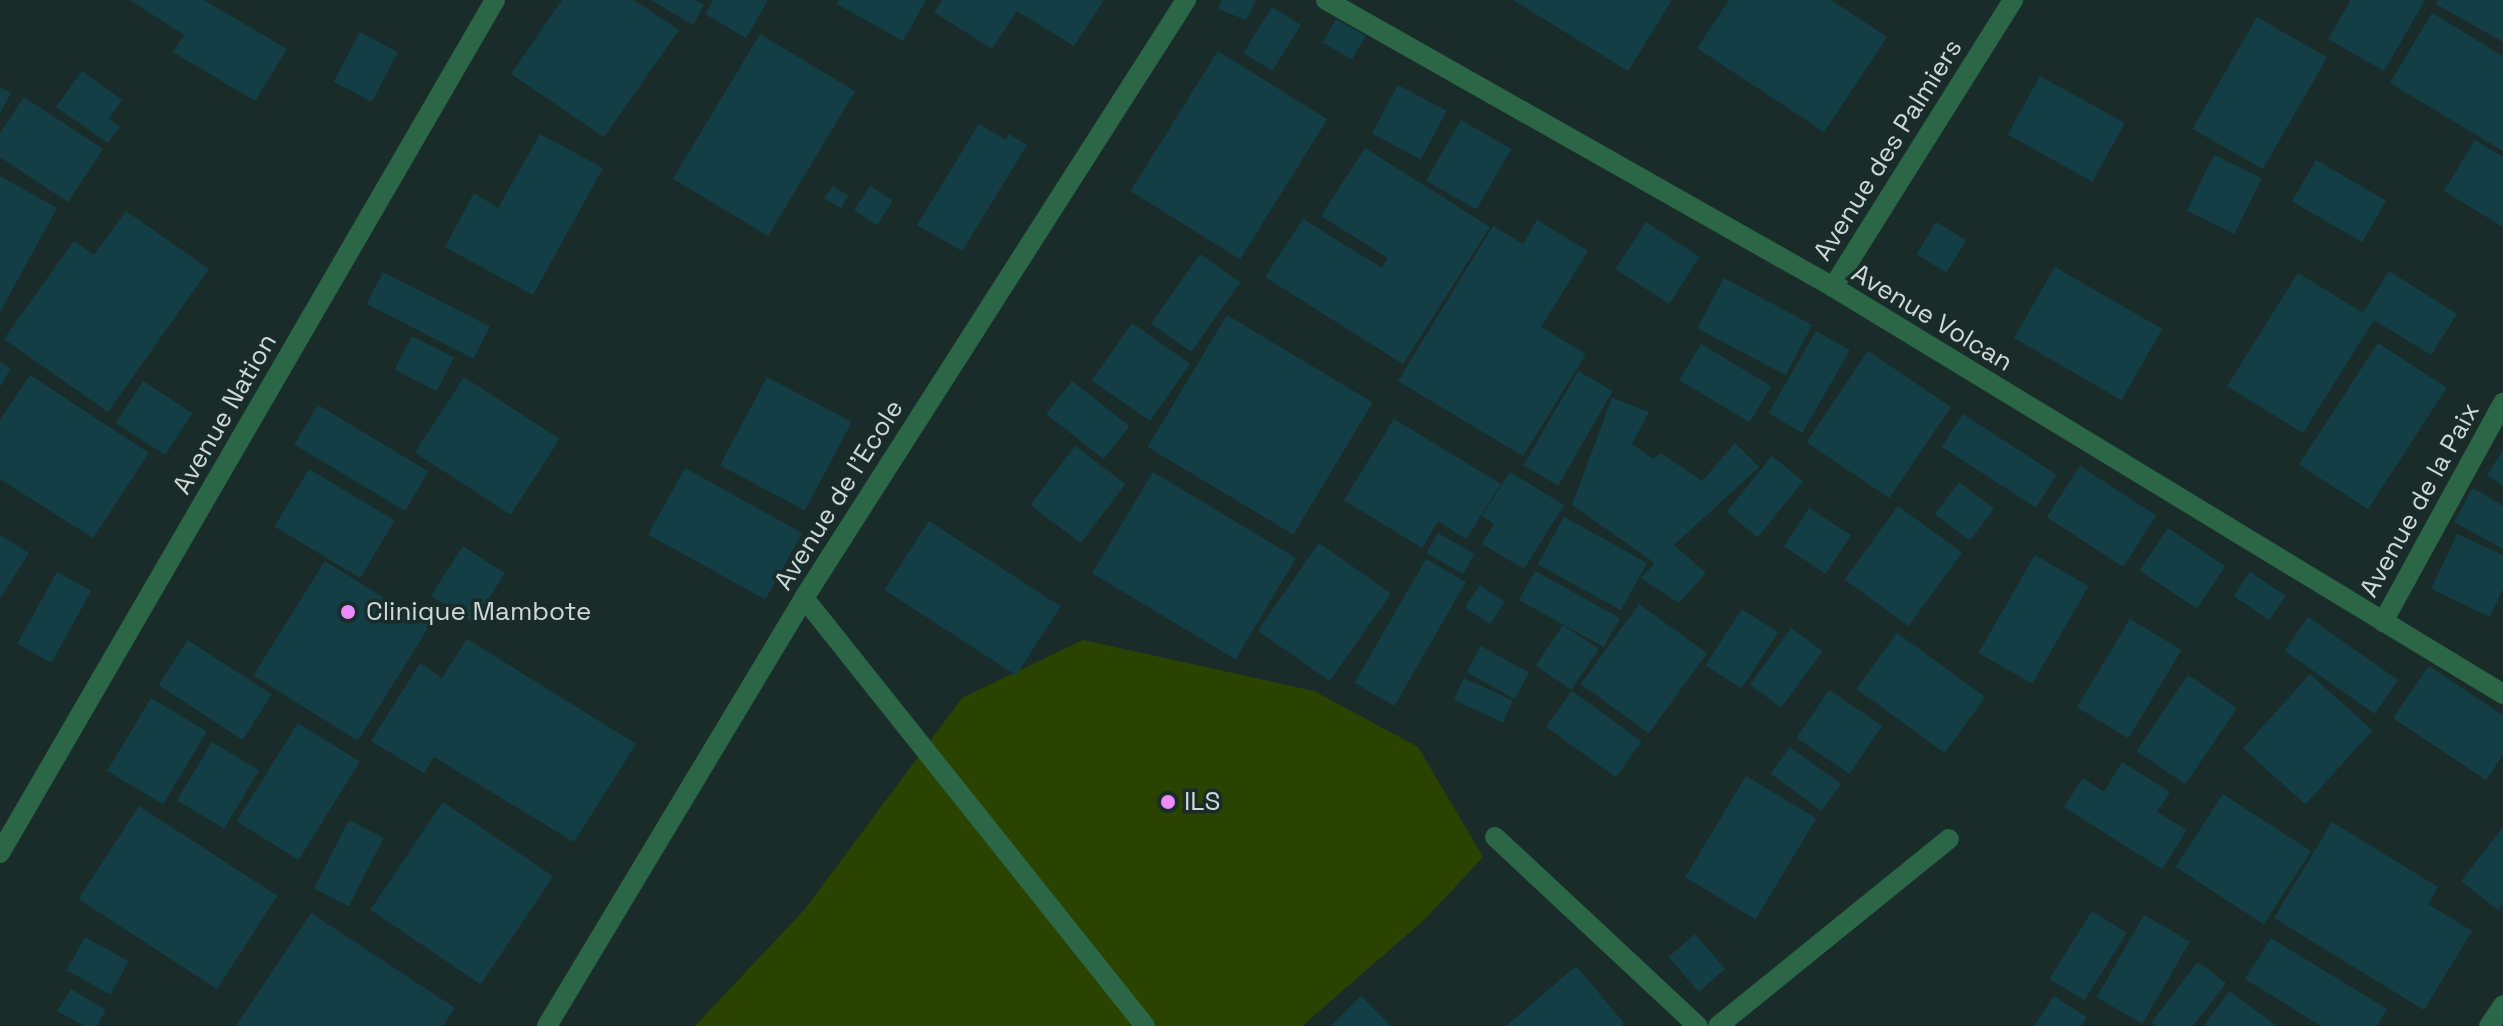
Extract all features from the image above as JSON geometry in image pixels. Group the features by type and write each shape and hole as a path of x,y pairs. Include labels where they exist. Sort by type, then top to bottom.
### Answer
{"street":[{"name":"Avenue Nation","path":"0,853 495,0"},
{"name":"Avenue de l'Ecole","path":"547,1026 804,598 1186,0"},
{"name":"Avenue Volcan","path":"1326,0 1833,287 2503,694"},
{"name":"Avenue des Palmiers","path":"1833,287 2013,0"},
{"name":"Avenue de la Paix","path":"2383,622 2503,403"},
{"path":"804,598 1137,1023"},
{"path":"1495,837 1698,1026"},
{"path":"1718,1026 1949,839"},
{"path":"2489,1026 2503,1005"}],"green space":[{"name":"ILS","path":"1083,640 1314,691 1418,747 1483,857 1424,920 1302,1026 695,1026 805,909 962,698"}],"building":[{"path":"130,0 204,0 287,49 255,101 173,52 184,35"},
{"path":"562,0 634,0 679,30 604,137 511,74"},
{"path":"651,0 695,0 704,5 693,25"},
{"path":"713,0 768,0 746,38 705,14"},
{"path":"839,0 926,0 903,41 837,4"},
{"path":"942,0 1104,0 1074,46 1017,11 992,49 934,12"},
{"path":"1222,0 1256,0 1246,20 1218,9"},
{"path":"1513,0 1672,0 1628,71"},
{"path":"1729,0 1831,0 1887,37 1824,132 1697,48"},
{"path":"2351,0 2425,0 2384,71 2328,39"},
{"path":"2438,0 2503,0 2503,42 2436,4"},
{"path":"1272,7 1301,25 1272,71 1243,53"},
{"path":"2432,13 2503,56 2503,151 2390,83"},
{"path":"2257,17 2327,58 2263,169 2192,129"},
{"path":"1336,19 1365,36 1352,59 1322,42"},
{"path":"360,32 398,52 372,102 334,81"},
{"path":"760,34 855,91 768,236 673,179"},
{"path":"1218,51 1327,119 1240,259 1131,191"},
{"path":"82,71 122,100 109,119 120,127 108,143 56,107"},
{"path":"2040,76 2125,123 2092,182 2008,135"},
{"path":"1398,85 1447,111 1421,159 1372,134"},
{"path":"0,87 11,93 0,113"},
{"path":"24,97 103,149 68,202 0,157 0,133"},
{"path":"1461,120 1511,149 1476,210 1426,181"},
{"path":"979,124 1006,140 1009,134 1027,145 962,251 917,225"},
{"path":"540,134 603,168 533,295 445,247 474,193 498,208"},
{"path":"2475,140 2503,157 2503,227 2444,191"},
{"path":"1365,148 1490,227 1403,364 1265,277 1303,219 1382,268 1388,258 1321,216"},
{"path":"2214,155 2262,178 2234,234 2187,211"},
{"path":"2316,160 2386,200 2362,242 2292,202"},
{"path":"0,176 57,208 0,312"},
{"path":"833,186 848,196 841,208 824,198"},
{"path":"870,186 893,201 877,225 854,210"},
{"path":"126,211 209,269 108,412 4,339 74,241 94,255"},
{"path":"1537,220 1588,251 1541,327 1586,354 1523,456 1398,381 1493,226 1523,244"},
{"path":"1646,222 1700,257 1669,304 1616,269"},
{"path":"1936,222 1966,240 1946,273 1916,255"},
{"path":"1200,254 1240,282 1191,352 1151,324"},
{"path":"2055,267 2162,329 2121,400 2014,338"},
{"path":"2389,271 2457,314 2431,355 2374,320 2303,433 2227,386 2298,273 2363,313"},
{"path":"383,272 490,326 474,359 367,304"},
{"path":"1724,278 1812,325 1786,375 1697,328"},
{"path":"1227,315 1373,403 1293,535 1148,447"},
{"path":"1132,323 1190,364 1150,421 1092,380"},
{"path":"1816,331 1850,350 1802,433 1768,413"},
{"path":"412,336 454,357 437,391 395,370"},
{"path":"2378,343 2447,388 2368,509 2299,465"},
{"path":"1701,344 1771,386 1750,422 1679,380"},
{"path":"1868,351 1951,407 1889,498 1806,442"},
{"path":"0,362 11,368 0,387"},
{"path":"1578,371 1613,391 1558,485 1524,465"},
{"path":"30,375 149,453 93,538 0,479 0,420"},
{"path":"464,377 560,439 511,515 415,452"},
{"path":"767,377 852,422 805,510 720,465"},
{"path":"143,381 192,413 165,455 116,423"},
{"path":"1072,381 1130,426 1104,459 1046,414"},
{"path":"1612,398 1649,412 1632,444 1653,459 1661,453 1702,481 1735,443 1759,467 1674,545 1706,573 1679,603 1641,578 1655,563 1572,505"},
{"path":"318,405 429,471 405,511 294,444"},
{"path":"1963,414 2057,475 2036,508 1942,447"},
{"path":"1394,419 1501,484 1466,539 1438,521 1422,548 1344,500"},
{"path":"1075,446 1125,484 1081,543 1030,505"},
{"path":"2503,450 2503,486 2487,475"},
{"path":"1772,456 1803,481 1758,537 1727,512"},
{"path":"2080,466 2156,516 2123,567 2047,517"},
{"path":"685,468 802,533 765,599 648,534"},
{"path":"309,469 395,521 360,578 274,526"},
{"path":"1153,472 1296,558 1235,659 1092,573"},
{"path":"1510,472 1564,505 1524,569 1482,544 1494,524 1482,516"},
{"path":"1959,482 1994,508 1970,540 1935,514"},
{"path":"2473,488 2503,506 2503,549 2454,522"},
{"path":"1898,506 1962,552 1908,626 1845,580"},
{"path":"1809,508 1851,535 1826,574 1784,547"},
{"path":"1564,517 1647,563 1621,610 1538,564"},
{"path":"929,521 1061,607 1016,675 884,590"},
{"path":"2168,528 2225,567 2197,609 2139,570"},
{"path":"1438,533 1474,554 1463,574 1426,553"},
{"path":"2457,534 2503,555 2503,589 2490,617 2431,589"},
{"path":"0,535 29,553 0,598"},
{"path":"1319,543 1391,593 1330,681 1258,631"},
{"path":"463,546 505,573 473,623 431,595"},
{"path":"2035,555 2089,586 2032,684 1978,653"},
{"path":"1426,559 1466,582 1394,706 1354,683"},
{"path":"325,561 429,626 358,741 253,675"},
{"path":"1535,571 1620,618 1604,647 1519,600"},
{"path":"57,572 91,591 51,663 17,644"},
{"path":"2250,572 2286,596 2269,620 2234,596"},
{"path":"1480,585 1505,602 1490,624 1465,607"},
{"path":"1639,604 1707,653 1649,733 1581,684"},
{"path":"1742,609 1778,632 1742,689 1706,665"},
{"path":"2308,617 2398,680 2375,714 2284,651"},
{"path":"2130,619 2181,650 2128,738 2077,707"},
{"path":"1563,625 1599,649 1571,690 1536,666"},
{"path":"1791,628 1823,651 1781,708 1750,685"},
{"path":"1897,633 1985,697 1945,753 1856,689"},
{"path":"467,639 636,744 574,842 434,757 424,773 371,741 420,663 442,678"},
{"path":"188,640 272,694 242,740 159,685"},
{"path":"1481,646 1529,673 1515,699 1466,672"},
{"path":"2429,666 2503,715 2503,755 2486,780 2393,718"},
{"path":"2310,674 2372,730 2306,805 2243,748"},
{"path":"2188,675 2237,708 2185,784 2137,751"},
{"path":"1464,678 1513,701 1503,723 1454,700"},
{"path":"1829,690 1882,726 1850,774 1797,738"},
{"path":"1572,691 1642,742 1616,777 1546,727"},
{"path":"151,698 207,731 163,804 107,771"},
{"path":"298,723 360,762 298,860 237,821"},
{"path":"212,742 259,770 224,829 177,800"},
{"path":"1790,747 1841,784 1822,811 1771,774"},
{"path":"2122,762 2170,792 2157,812 2187,830 2162,869 2064,807 2083,778 2104,792"},
{"path":"1746,776 1816,818 1756,919 1685,877"},
{"path":"2223,794 2311,851 2264,924 2176,867"},
{"path":"443,802 553,876 481,984 370,910"},
{"path":"139,806 277,896 217,989 79,899"},
{"path":"349,820 384,838 349,906 314,889"},
{"path":"2332,822 2438,887 2428,904 2472,931 2424,1010 2274,918"},
{"path":"2503,827 2503,904 2498,910 2461,881"},
{"path":"2092,911 2127,933 2084,1001 2050,979"},
{"path":"311,913 455,1008 443,1026 236,1026"},
{"path":"2144,915 2190,942 2142,1024 2096,997"},
{"path":"1695,934 1725,969 1699,992 1669,957"},
{"path":"85,937 129,961 110,994 67,970"},
{"path":"2271,938 2387,1009 2377,1026 2321,1026 2245,979"},
{"path":"2198,962 2226,983 2193,1026 2156,1026 2151,1023"},
{"path":"1576,966 1624,1023 1621,1026 1506,1026"},
{"path":"71,989 106,1010 97,1026 84,1026 57,1011"},
{"path":"2229,991 2277,1026 2204,1026"},
{"path":"1361,996 1391,1026 1331,1026"},
{"path":"2054,996 2087,1017 2081,1026 2034,1026"}],"place":[{"name":"Clinique Mambote","path":"348,612"},
{"name":"ILS","path":"1168,802"}]}
